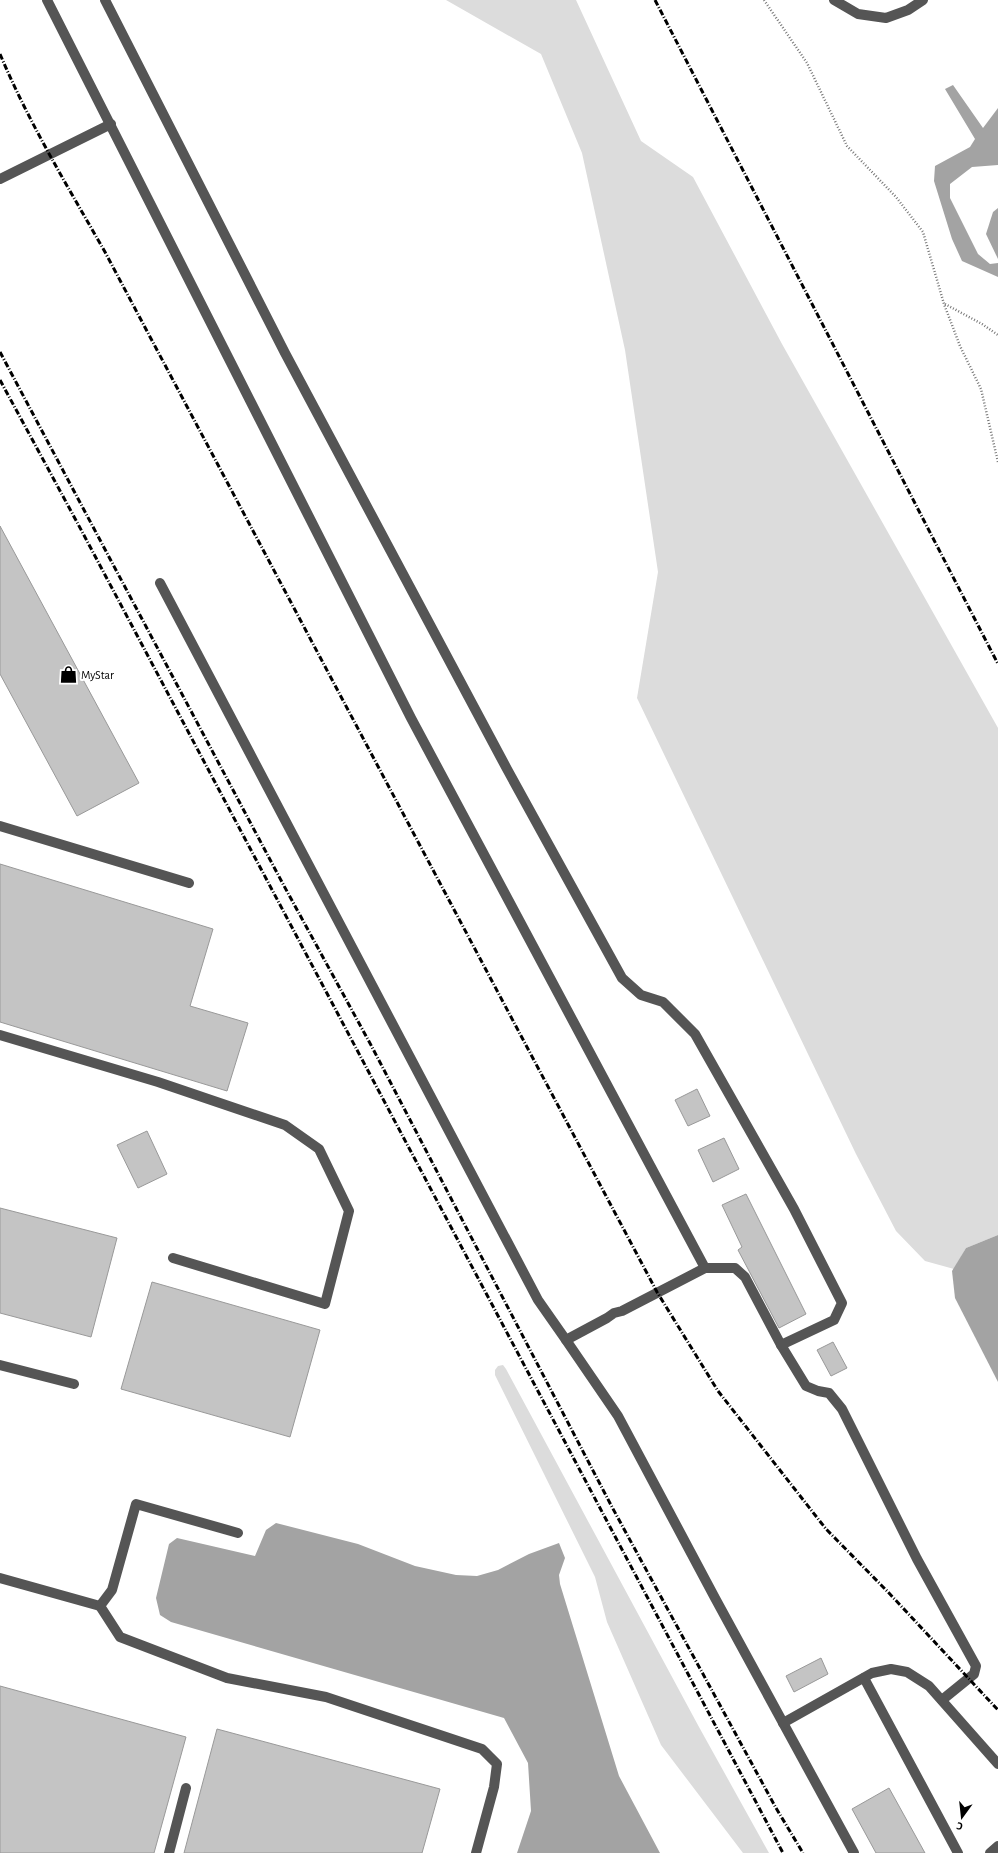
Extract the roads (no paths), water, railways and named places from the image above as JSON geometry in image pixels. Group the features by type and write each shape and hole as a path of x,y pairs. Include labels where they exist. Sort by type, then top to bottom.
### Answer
{"lane":[{"path":"47,0 411,718 705,1268"},
{"path":"105,0 285,353 507,769 622,978 642,995 663,1002 695,1034 790,1202 842,1303 834,1320 781,1345"},
{"path":"834,0 858,14 886,18 908,10 923,0"},
{"path":"0,179 111,124"},
{"path":"160,583 538,1300 618,1416 854,1853"},
{"path":"0,826 189,883"},
{"path":"0,1035 158,1082 285,1125 319,1149 349,1211 325,1304 173,1258"},
{"path":"566,1340 614,1313 622,1311 705,1268 735,1268 745,1277 781,1345 806,1386 829,1393 842,1408 917,1559 976,1666 974,1674 942,1700"},
{"path":"0,1365 74,1384"},
{"path":"100,1606 112,1590 136,1504 238,1533"},
{"path":"0,1578 100,1606 120,1637 227,1678 326,1697 482,1749 497,1764 494,1787 476,1853"},
{"path":"783,1723 872,1673 892,1669 907,1672 929,1686 998,1764"},
{"path":"864,1678 958,1853"},
{"path":"169,1853 186,1788"}],"railway":[{"path":"655,0 998,664"},
{"path":"0,54 36,130 105,252 657,1292 718,1391 826,1529 888,1592 998,1710"},
{"path":"0,352 283,884 372,1047 612,1507 776,1808 803,1853"},
{"path":"0,380 78,524 783,1853"}],"place":[{"name":"MyStar","path":"68,675"}]}
